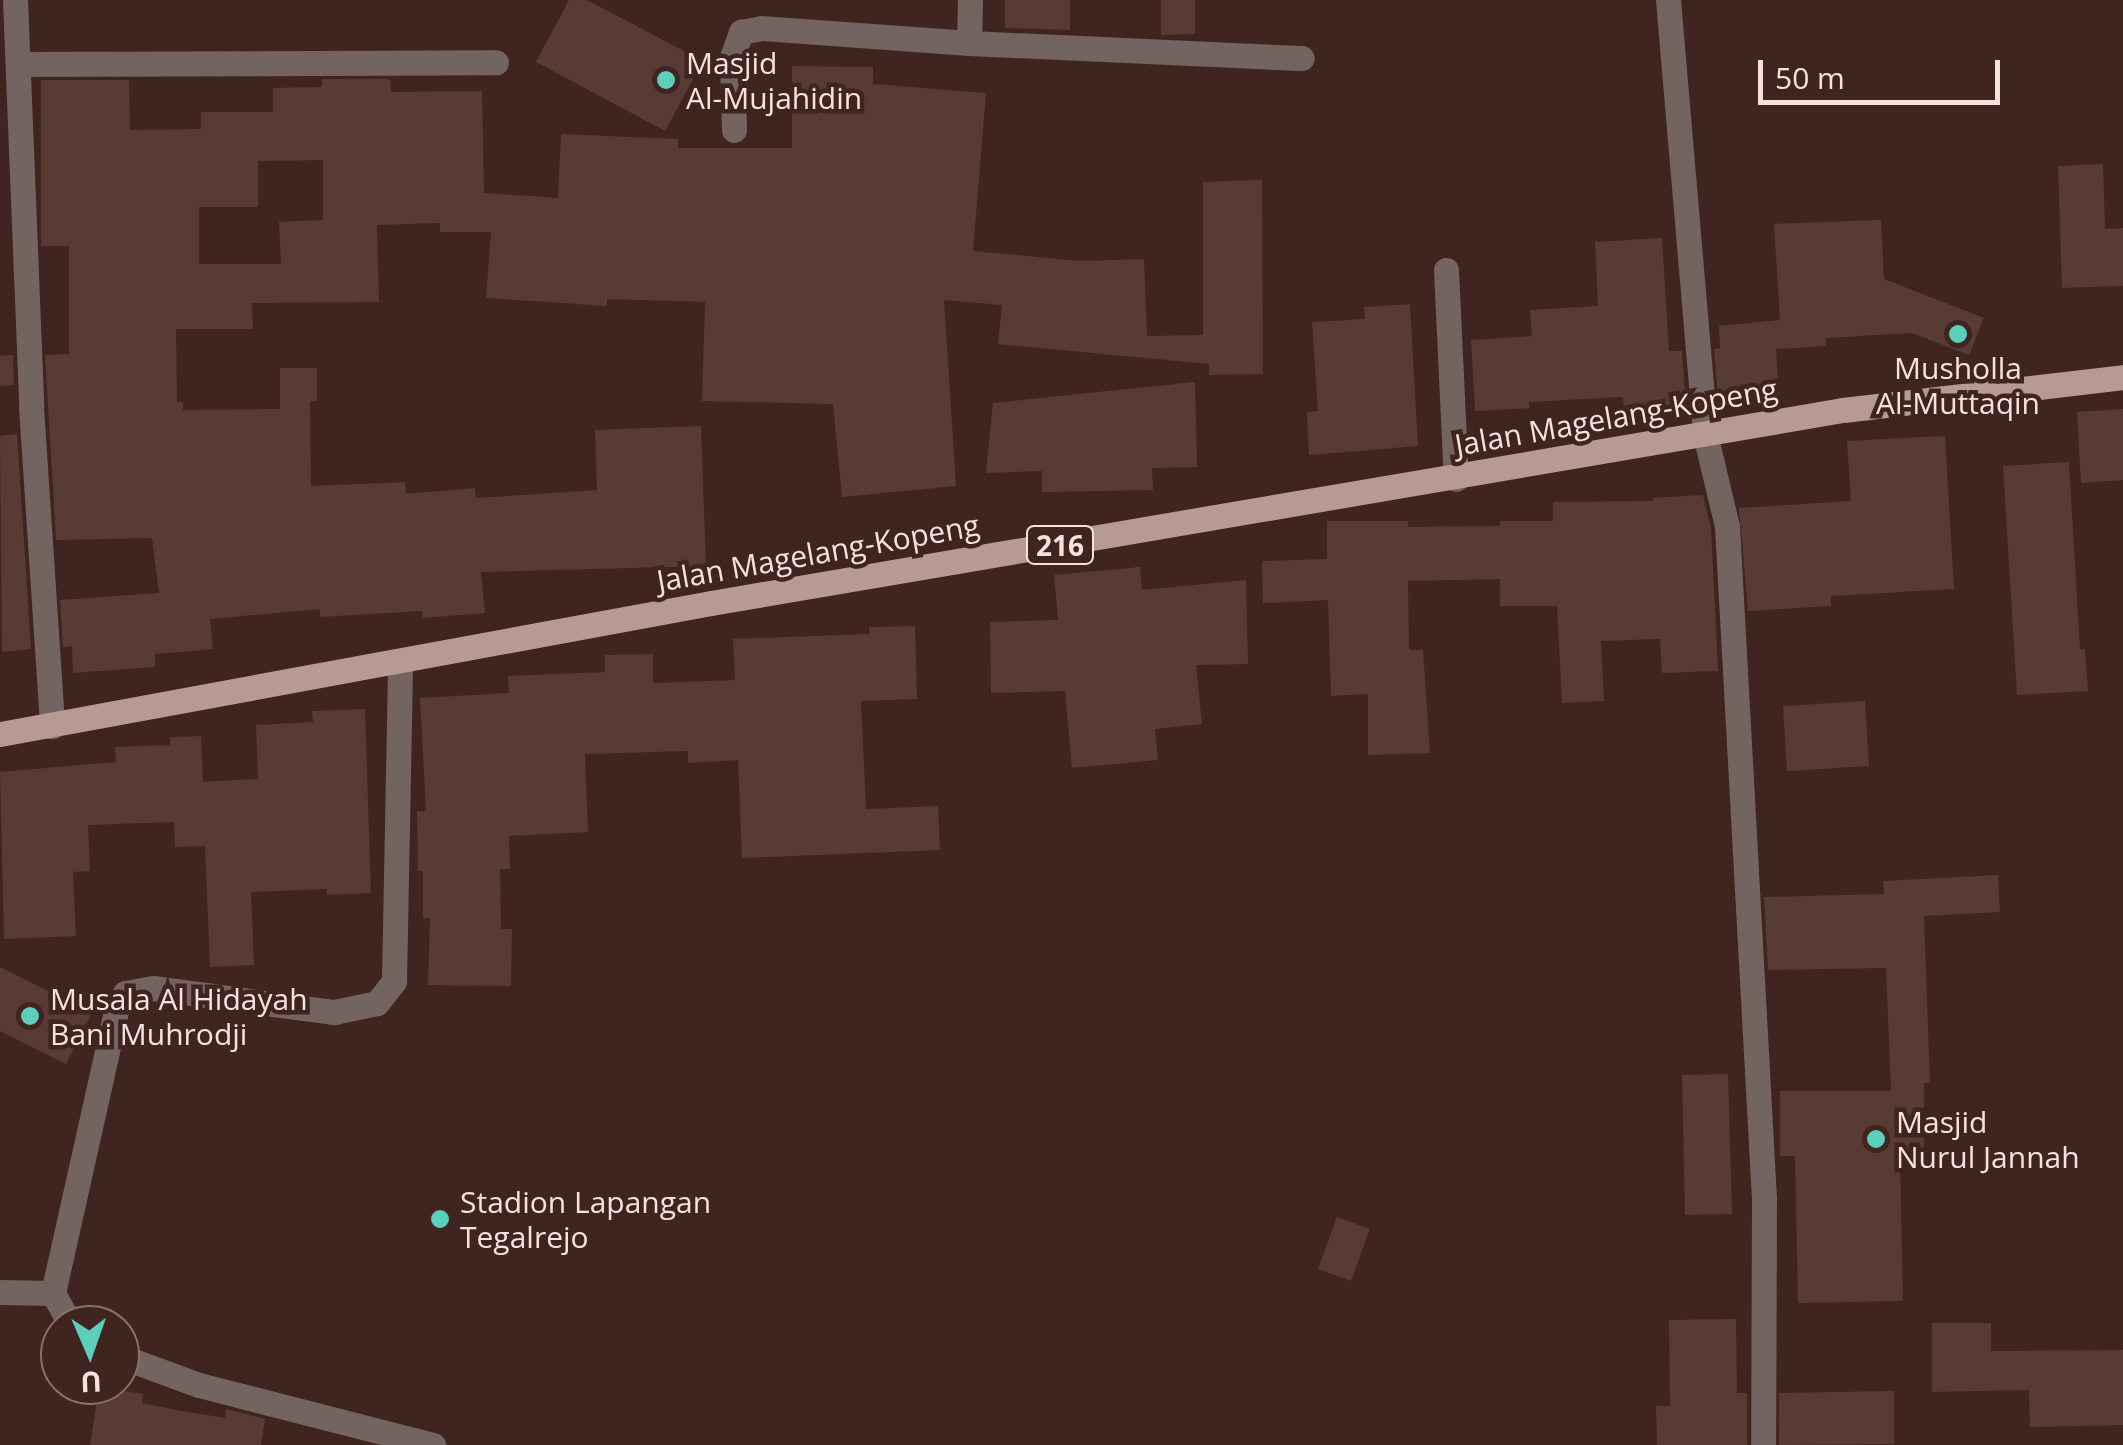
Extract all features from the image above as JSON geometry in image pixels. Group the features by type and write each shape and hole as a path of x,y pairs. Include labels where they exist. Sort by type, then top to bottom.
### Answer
{"main road":[{"name":"Jalan Magelang-Kopeng","path":"0,734 711,603 1843,410 2123,377"}],"street":[{"path":"14,0 32,407 52,726"},
{"path":"969,44 970,0"},
{"path":"1668,0 1705,434 1727,526 1764,1199 1763,1445"},
{"path":"734,130 732,57 741,32 761,28 969,44 1302,58"},
{"path":"18,64 496,62"},
{"path":"1446,270 1456,479"},
{"path":"60,1305 53,1293 116,1010 126,993 153,988 334,1012 377,1003 394,981 400,662"},
{"path":"0,1292 53,1293"},
{"path":"140,1363 199,1385 433,1445"}],"building":[{"path":"569,0 587,0 703,61 665,131 536,62"},
{"path":"1005,0 1070,0 1070,30 1005,28"},
{"path":"1161,0 1195,0 1195,34 1161,35"},
{"path":"792,66 873,67 873,84 986,93 973,251 1080,261 1144,259 1147,336 1203,335 1203,182 1262,180 1263,374 1209,375 1209,364 998,344 1002,305 944,300 956,486 842,497 833,404 702,401 705,302 607,299 607,306 486,298 491,232 440,232 440,223 377,225 379,302 252,303 253,329 176,329 177,402 183,402 183,410 280,409 280,368 317,368 317,401 310,401 311,486 405,482 406,494 475,488 476,498 597,490 595,430 701,426 706,566 481,572 485,613 423,618 422,611 320,617 320,609 210,619 213,649 155,654 155,667 73,673 72,646 63,647 60,600 159,593 152,538 56,540 45,355 69,354 69,246 41,246 41,80 129,80 130,130 201,129 201,112 273,112 273,88 322,87 322,79 390,79 391,92 482,91 484,193 558,198 561,134 678,139 678,148 792,148","holes":["323,160 323,220 279,222 281,264 199,264 199,207 258,207 258,161"]},
{"path":"2103,164 2105,229 2123,228 2123,286 2062,288 2058,166"},
{"path":"1881,220 1884,279 1984,318 1969,355 1912,333 1826,338 1826,346 1776,349 1779,397 1718,398 1714,349 1720,348 1719,326 1780,320 1774,224"},
{"path":"1662,238 1669,351 1682,351 1686,406 1624,410 1623,397 1529,402 1529,408 1475,411 1471,340 1532,336 1530,310 1598,306 1595,242"},
{"path":"1410,304 1418,446 1309,455 1307,412 1318,411 1312,322 1365,319 1364,307"},
{"path":"13,355 14,385 0,386 0,356"},
{"path":"1195,382 1197,467 1152,468 1153,490 1042,492 1042,471 986,473 993,403"},
{"path":"2123,409 2123,480 2081,483 2077,412"},
{"path":"17,434 31,649 2,652 0,436"},
{"path":"1945,436 1954,589 1831,596 1831,606 1748,611 1739,508 1851,501 1847,441"},
{"path":"2069,462 2080,649 2085,649 2088,691 2017,695 2003,466"},
{"path":"1703,495 1711,528 1718,671 1662,673 1660,639 1601,641 1604,701 1562,703 1557,606 1500,606 1500,579 1408,581 1409,650 1423,650 1430,753 1368,755 1368,694 1331,696 1328,600 1263,603 1262,561 1327,559 1327,521 1408,521 1408,527 1500,526 1500,521 1553,521 1553,502 1653,501"},
{"path":"1140,567 1142,590 1246,580 1248,664 1196,665 1202,724 1155,729 1158,760 1072,768 1065,691 991,693 990,622 1058,620 1054,575"},
{"path":"915,626 917,699 861,701 866,809 938,806 940,850 742,858 738,760 688,763 688,751 585,754 588,832 509,836 510,869 500,869 501,929 512,929 511,986 428,985 430,918 423,918 423,871 418,871 417,811 426,811 420,698 509,693 508,676 605,672 605,655 653,654 653,683 735,680 733,639 869,634 869,627"},
{"path":"1865,701 1869,766 1787,771 1783,706"},
{"path":"365,709 371,893 327,895 327,889 251,892 254,965 210,967 205,846 175,847 174,822 88,825 90,871 73,872 76,936 4,939 0,772 116,762 115,747 170,745 170,737 201,736 203,782 258,779 256,725 313,722 312,711"},
{"path":"1998,875 2000,912 1924,916 1930,1083 1924,1083 1924,1156 1900,1156 1903,1301 1798,1303 1795,1156 1780,1156 1780,1091 1891,1091 1886,968 1768,970 1764,897 1884,894 1883,881"},
{"path":"0,967 92,1013 66,1064 0,1031"},
{"path":"1728,1074 1732,1214 1685,1215 1682,1075"},
{"path":"1337,1217 1370,1229 1351,1281 1318,1269"},
{"path":"1736,1319 1737,1393 1747,1393 1747,1445 1657,1445 1656,1406 1670,1406 1669,1320"},
{"path":"1932,1323 1991,1323 1991,1351 2123,1350 2123,1425 2030,1427 2029,1390 1932,1392"},
{"path":"1894,1391 1894,1444 1779,1445 1779,1393"},
{"path":"140,1394 142,1403 176,1410 225,1418 226,1409 265,1419 261,1445 90,1445 96,1405 140,1405"}],"place":[{"name":"Masjid Al-Mujahidin","path":"666,80"},
{"name":"Musholla Al-Muttaqin","path":"1958,334"},
{"name":"Musala Al Hidayah Bani Muhrodji","path":"30,1016"},
{"name":"Masjid Nurul Jannah","path":"1876,1139"},
{"name":"Stadion Lapangan Tegalrejo","path":"440,1219"}]}
